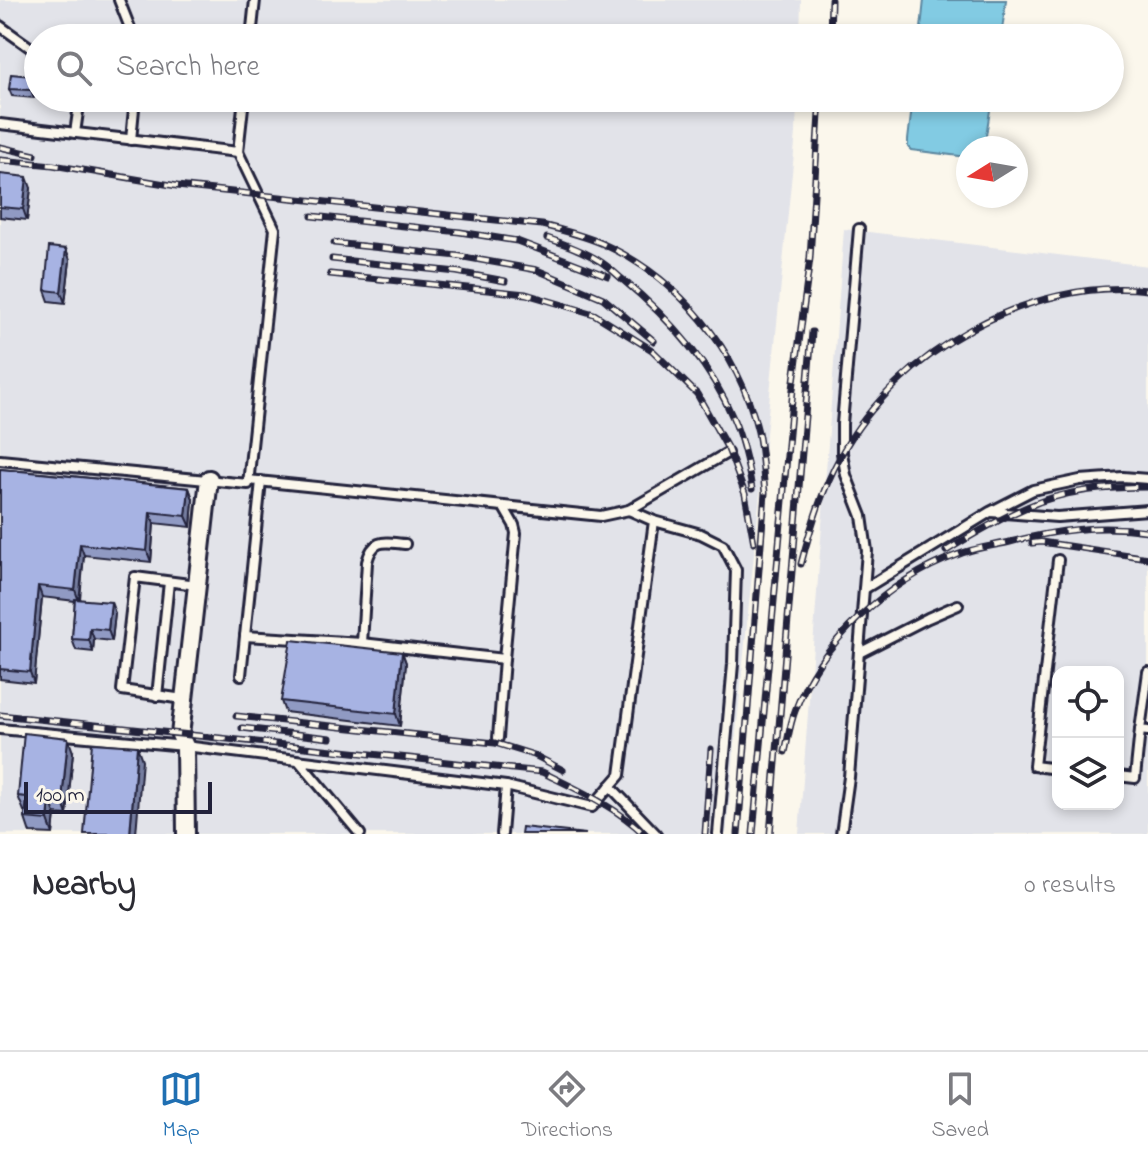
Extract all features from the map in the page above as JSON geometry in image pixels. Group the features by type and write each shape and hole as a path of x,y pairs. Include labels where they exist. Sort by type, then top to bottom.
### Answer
{"street":[{"path":"186,834 185,746 180,735 209,479"}],"lane":[{"path":"119,0 128,24"},
{"path":"252,24 255,0"},
{"path":"0,26 24,43"},
{"path":"75,133 78,112"},
{"path":"131,140 134,112"},
{"path":"0,460 248,484 275,229 238,152 242,112"},
{"path":"0,124 238,152"},
{"path":"841,834 849,777 867,551 862,516 846,475 842,453 859,229"},
{"path":"248,480 601,516 629,510 727,453"},
{"path":"864,589 990,512 1033,490 1080,480 1148,479"},
{"path":"241,675 261,481"},
{"path":"498,738 516,533 503,506"},
{"path":"629,510 654,521 701,534 723,545 736,570 733,664 718,834"},
{"path":"990,512 1057,517 1148,510"},
{"path":"0,729 185,746 506,786 592,807 620,775 654,521"},
{"path":"362,643 370,550 383,542 405,544"},
{"path":"1052,768 1034,766 1058,560"},
{"path":"184,700 122,690 135,577 197,585"},
{"path":"157,696 169,582"},
{"path":"859,653 958,605"},
{"path":"245,636 362,643 504,659"},
{"path":"1124,777 1135,778 1144,730 1148,672"},
{"path":"299,760 360,834"},
{"path":"502,834 506,786"},
{"path":"610,786 656,834"}],"shaded area":[{"path":"0,0 801,0 800,24 24,24 24,112 797,112 796,133 726,834 0,834"},
{"path":"844,229 1148,266 1148,834 799,834"}],"water":[{"path":"924,0 1006,0 1003,24 921,24"},
{"path":"911,112 990,112 986,136 956,136 956,156 911,150 908,147"}],"building":[{"path":"11,74 24,75 24,90 9,89"},
{"path":"0,174 27,177 23,209 0,207"},
{"path":"49,247 66,249 61,292 45,290"},
{"path":"0,469 189,488 186,516 150,512 147,551 80,544 75,590 38,586 30,672 0,669"},
{"path":"75,599 111,602 108,630 90,628 89,640 72,639"},
{"path":"291,640 402,652 396,714 281,701"},
{"path":"24,733 68,738 62,800 50,799 48,820 25,818 27,797 18,796"},
{"path":"92,743 137,746 130,834 84,834"},
{"path":"522,827 586,834 521,834"}],"railway":[{"path":"830,24 831,0"},
{"path":"753,834 793,389 810,258 819,112"},
{"path":"0,147 35,155"},
{"path":"0,160 53,165 177,186 542,225 601,243 655,275 680,296 720,345 736,373 749,402 761,455 765,493 738,834"},
{"path":"312,216 517,241 608,276"},
{"path":"547,238 580,250 605,264 656,309 686,342 712,378 733,418 745,453 752,489"},
{"path":"334,243 458,256 537,270 603,298 654,341"},
{"path":"332,259 457,272 505,281"},
{"path":"330,274 526,294 594,314 652,350 697,394 728,449 745,494 754,543"},
{"path":"801,564 818,508 841,455 865,418 896,384 932,354 971,329 1014,309 1058,296 1103,289 1148,290"},
{"path":"770,834 812,332"},
{"path":"946,551 1041,501 1086,491 1148,487"},
{"path":"785,752 795,711 821,661 860,616 907,580 963,553 1045,534 1095,528 1148,531"},
{"path":"1032,543 1148,558"},
{"path":"0,715 542,772 608,807 644,834"},
{"path":"236,716 495,743 534,755 563,770"},
{"path":"242,728 330,738"},
{"path":"705,834 711,749"}]}
